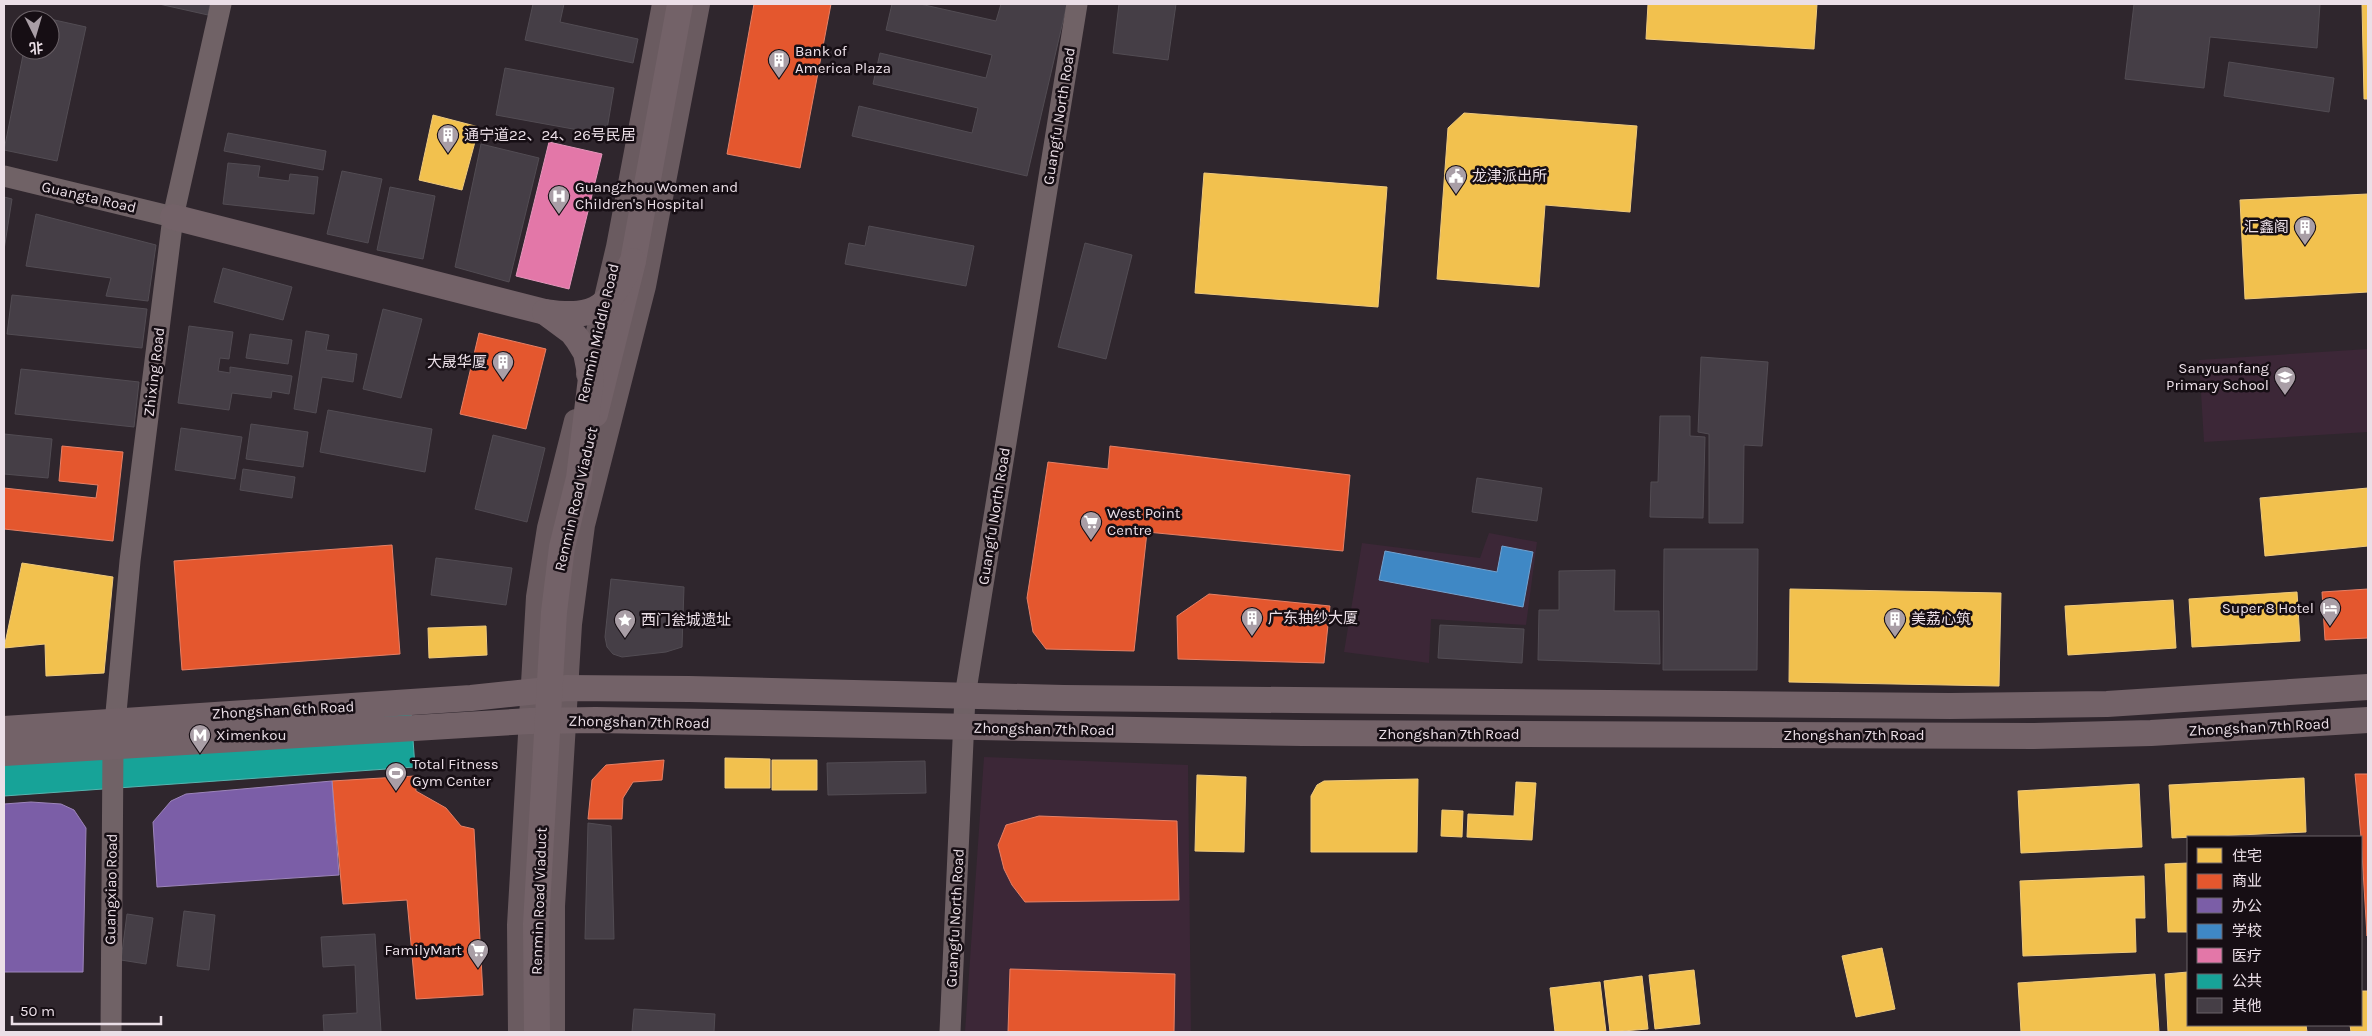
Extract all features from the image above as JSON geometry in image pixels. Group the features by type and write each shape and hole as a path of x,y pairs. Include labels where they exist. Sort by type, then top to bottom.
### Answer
{"main road":[{"name":"Renmin Middle Road","path":"520,1032 519,925 531,691 538,596 543,561 618,248 664,4"},
{"name":"Renmin Road Viaduct","path":"537,1032 536,924 551,651 562,547 633,261 680,4"},
{"name":"Renmin Middle Road","path":"553,1032 553,906 572,594 582,525 644,286 698,4"},
{"path":"173,217 545,312 577,315 595,310 617,290 633,261"},
{"path":"545,312 572,332 586,353 591,378 579,478"},
{"name":"Zhongshan 7th Road","path":"531,691 567,688 689,689 965,696 1738,705 2035,706 2206,699 2368,687"},
{"name":"Zhongshan 6th Road","path":"4,753 115,733 531,691"},
{"name":"Zhongshan 7th Road","path":"530,720 1303,733 2034,736 2151,733 2368,720"},
{"name":"Zhongshan 6th Road","path":"4,729 115,733 530,720"}],"street":[{"name":"Zhixing Road","path":"115,733 130,561 173,217 221,4"},
{"name":"Guangfu North Road","path":"950,1032 965,696 1077,4"},
{"name":"Guangta Road","path":"4,176 173,217"},
{"name":"Guangxiao Road","path":"111,1032 115,733"}],"shaded area":[{"name":"Sanyuanfang Primary School","path":"2368,349 2368,432 2204,442 2199,360"},
{"path":"1489,533 1537,542 1526,625 1431,619 1429,663 1344,652 1362,543 1480,558"},
{"path":"984,757 1188,765 1191,1032 965,1032"}],"building: 住宅":[{"path":"1648,4 1817,4 1814,49 1646,39"},
{"path":"2362,4 2368,4 2368,99 2364,99"},
{"path":"1464,113 1637,126 1630,212 1545,205 1539,287 1437,279 1448,128"},
{"name":"通宁道22、24、26号民居","path":"433,115 479,127 462,190 419,180"},
{"path":"1204,173 1387,187 1378,307 1195,293"},
{"name":"汇鑫阁","path":"2368,194 2368,292 2245,299 2240,200"},
{"path":"2368,488 2368,546 2265,556 2260,498"},
{"path":"22,563 113,577 104,673 46,676 45,644 4,648"},
{"name":"美荔心筑","path":"1790,589 2001,593 1999,686 1789,682"},
{"path":"2297,592 2300,641 2192,647 2189,599"},
{"path":"2173,600 2176,648 2068,655 2065,606"},
{"path":"486,626 487,655 429,658 428,628"},
{"path":"725,758 770,759 770,788 725,788"},
{"path":"772,760 817,760 817,790 772,790"},
{"path":"1197,775 1246,777 1244,852 1195,851"},
{"path":"2304,778 2306,832 2172,838 2169,785"},
{"path":"1418,779 1417,852 1311,852 1311,796 1317,785 1324,781"},
{"path":"1516,782 1536,783 1532,840 1467,837 1468,814 1514,816"},
{"path":"2139,784 2142,847 2021,853 2018,791"},
{"path":"1442,810 1463,811 1462,837 1441,836"},
{"path":"2187,863 2187,932 2168,932 2165,864"},
{"path":"2144,876 2145,918 2135,918 2136,952 2023,956 2020,881"},
{"path":"1882,948 1895,1009 1856,1017 1842,956"},
{"path":"1694,970 1700,1024 1655,1029 1649,975"},
{"path":"2187,972 2187,1026 2306,1026 2307,1032 2168,1032 2165,974"},
{"path":"2155,974 2159,1032 2021,1032 2018,983"},
{"path":"1642,976 1648,1029 1610,1032 1604,981"},
{"path":"1600,982 1606,1032 1555,1032 1550,988"},
{"path":"2362,991 2368,991 2368,1032 2351,1032 2350,1026 2362,1026"}],"building: 商业":[{"name":"Bank of America Plaza","path":"754,4 831,4 800,168 727,154"},
{"name":"大晟华厦","path":"479,333 546,349 526,429 460,414"},
{"path":"62,446 123,452 113,541 4,529 4,488 96,498 98,485 59,481"},
{"name":"West Point Centre","path":"1110,446 1350,475 1343,551 1147,532 1134,651 1046,649 1033,632 1027,598 1048,462 1108,469"},
{"path":"392,545 400,654 182,670 174,561"},
{"path":"2368,589 2368,638 2325,640 2322,592"},
{"name":"广东抽纱大厦","path":"1209,594 1330,606 1324,663 1178,659 1177,616"},
{"path":"664,760 662,780 633,782 623,798 622,819 588,819 592,780 606,765"},
{"path":"2355,774 2368,774 2367,936 2362,836"},
{"path":"415,776 416,791 446,808 461,826 474,829 483,995 416,999 407,900 343,904 332,781"},
{"path":"1039,816 1177,821 1179,900 1025,902 1012,885 1004,869 998,845 1006,825"},
{"path":"1010,969 1175,974 1174,1032 1008,1032"}],"building: 办公":[{"path":"332,781 339,875 157,887 153,822 171,801 186,794"},
{"path":"31,802 61,804 74,810 86,828 83,972 4,972 4,804"}],"building: 学校":[{"path":"1502,546 1533,552 1523,607 1379,580 1385,551 1497,572"}],"building: 医疗":[{"name":"Guangzhou Women and Children's Hospital","path":"549,142 602,154 569,289 516,276"}],"building: 公共":[{"name":"Ximenkou","path":"411,712 415,767 4,796 4,741"}],"building: 其他":[{"path":"159,4 210,4 208,15"},
{"path":"533,4 564,4 560,22 638,39 633,63 525,40"},
{"path":"892,4 920,4 996,21 1001,4 1067,4 1027,176 852,136 859,106 972,133 978,108 873,84 880,53 986,78 992,55 886,30"},
{"path":"1119,4 1176,4 1168,60 1113,53"},
{"path":"2134,4 2320,4 2317,48 2210,37 2204,88 2125,79"},
{"path":"60,21 86,27 57,161 4,150 22,60 60,60"},
{"path":"2229,62 2334,78 2329,112 2224,96"},
{"path":"505,68 614,88 606,135 496,115"},
{"path":"228,133 326,151 323,170 224,151"},
{"path":"481,144 539,158 509,282 455,267"},
{"path":"228,163 260,166 258,177 289,181 290,174 318,177 314,214 223,204"},
{"path":"342,171 382,179 368,243 327,234"},
{"path":"390,187 435,196 423,259 377,250"},
{"path":"4,197 12,199 4,250"},
{"path":"36,214 156,245 148,301 106,296 111,278 26,266"},
{"path":"869,226 974,246 966,286 845,264 849,243 865,246"},
{"path":"1085,243 1132,255 1106,359 1058,347"},
{"path":"223,268 292,287 283,320 214,302"},
{"path":"12,295 147,309 142,348 7,334"},
{"path":"383,309 422,319 401,398 363,389"},
{"path":"189,326 233,332 229,359 220,358 218,371 230,373 230,367 292,376 289,394 272,391 271,398 232,393 229,410 178,403"},
{"path":"306,331 329,335 326,350 357,354 353,382 322,377 316,413 294,409"},
{"path":"250,334 292,340 288,364 246,358"},
{"path":"1701,357 1768,362 1762,446 1744,445 1743,523 1709,523 1709,434 1698,432"},
{"path":"21,369 139,382 134,427 15,414"},
{"path":"328,410 432,429 425,472 320,452"},
{"path":"1660,416 1690,416 1690,436 1705,437 1703,518 1650,517 1651,482 1658,482"},
{"path":"251,424 308,432 303,467 246,459"},
{"path":"181,428 242,437 235,479 175,470"},
{"path":"4,434 52,439 48,478 4,474"},
{"path":"493,435 545,448 527,522 475,509"},
{"path":"243,469 295,477 292,498 240,490"},
{"path":"1477,478 1542,488 1537,521 1472,512"},
{"path":"1664,549 1758,549 1757,670 1663,670"},
{"path":"436,558 512,568 506,605 431,595"},
{"path":"1615,570 1614,611 1659,611 1660,664 1538,660 1539,610 1559,610 1559,571"},
{"name":"西门瓮城遗址","path":"611,579 684,587 682,647 666,652 622,657 613,654 607,647 605,637"},
{"path":"1440,625 1524,629 1522,663 1438,658"},
{"path":"925,761 926,793 828,795 827,763"},
{"path":"588,823 611,826 614,939 585,939"},
{"path":"184,911 215,915 209,970 177,966"},
{"path":"127,914 153,918 146,964 121,960"},
{"path":"375,934 381,1032 324,1032 323,1015 357,1013 355,965 323,967 321,937"},
{"path":"634,1009 715,1014 714,1032 632,1032"}],"place":[{"name":"Bank of America Plaza","path":"779,79"},
{"name":"通宁道22、24、26号民居","path":"448,154"},
{"name":"龙津派出所","path":"1456,195"},
{"name":"Guangzhou Women and Children's Hospital","path":"559,215"},
{"name":"汇鑫阁","path":"2305,246"},
{"name":"大晟华厦","path":"503,381"},
{"name":"Sanyuanfang Primary School","path":"2285,396"},
{"name":"West Point Centre","path":"1091,541"},
{"name":"Super 8 Hotel","path":"2330,627"},
{"name":"广东抽纱大厦","path":"1252,637"},
{"name":"美荔心筑","path":"1895,638"},
{"name":"西门瓮城遗址","path":"625,639"},
{"name":"Ximenkou","path":"200,754"},
{"name":"Total Fitness Gym Center","path":"396,792"},
{"name":"FamilyMart","path":"478,969"}]}
